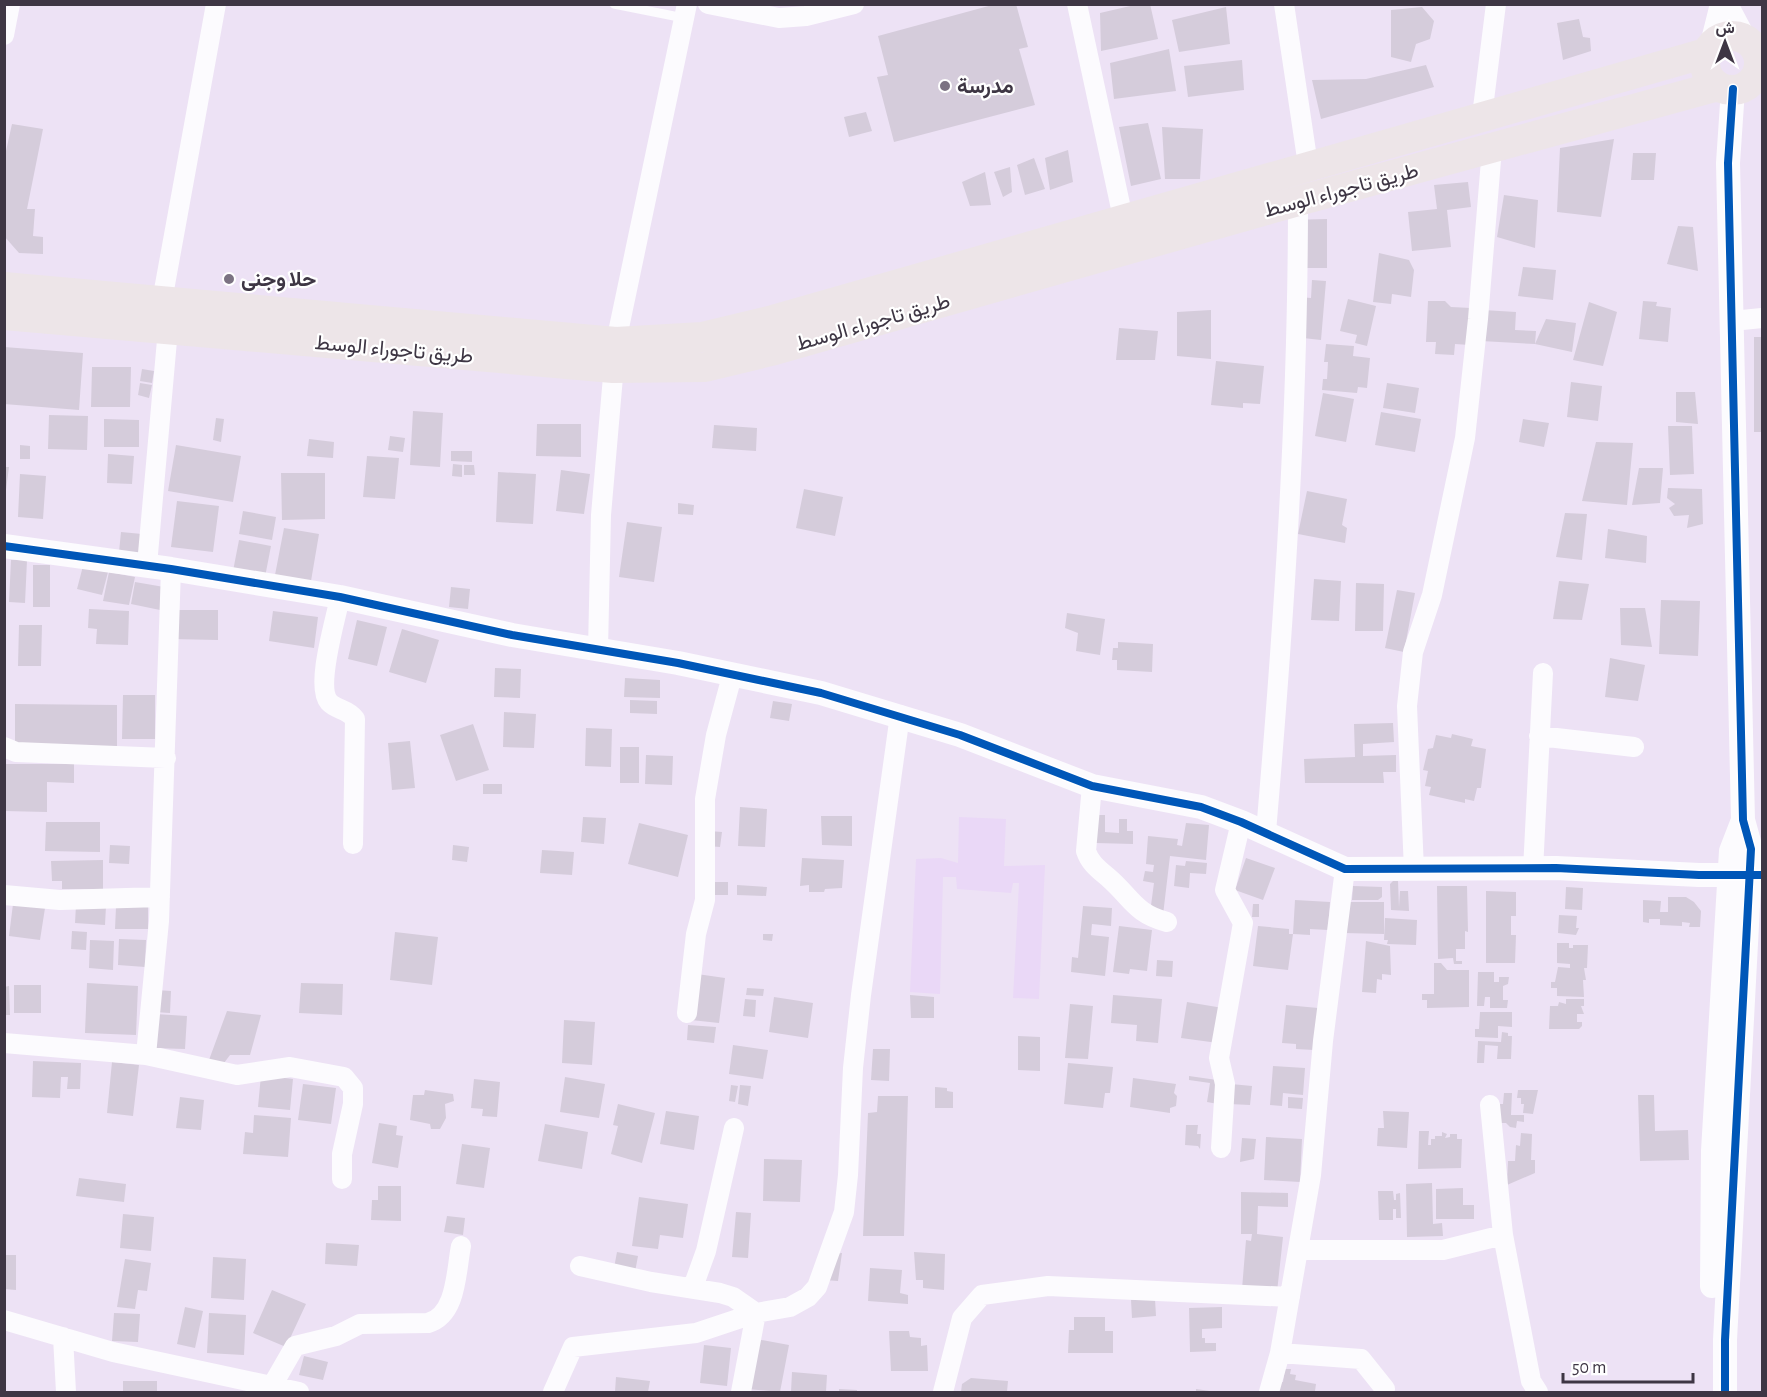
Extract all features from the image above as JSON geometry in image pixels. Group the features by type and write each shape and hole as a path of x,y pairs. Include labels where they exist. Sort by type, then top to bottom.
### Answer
{"main road":[{"path":"1726,36 1737,36 1753,41 1758,59 1742,81 1706,72 1708,51 1716,41 1726,36"},
{"path":"614,355 702,338 773,320 1708,51"},
{"name":"طريق تاجوراء الوسط","path":"4,315 165,315 614,355 705,367 771,351 1298,201 1742,81"},
{"path":"4,287 165,315"}],"street":[{"path":"4,35 10,4"},
{"path":"147,565 165,315 216,4"},
{"path":"708,4 779,18 806,16 844,6"},
{"path":"1077,4 1123,218"},
{"path":"1284,4 1308,165"},
{"path":"1482,116 1496,4"},
{"path":"1708,51 1719,4"},
{"path":"1728,4 1753,41"},
{"path":"598,649 601,514 614,355 686,11"},
{"path":"1725,1392 1725,1340 1748,874 1731,851 1743,820 1728,138 1742,81"},
{"path":"1414,870 1408,683 1413,652 1432,595 1465,438 1478,319 1492,148"},
{"path":"1266,832 1289,535 1298,297 1298,201"},
{"path":"1732,321 1762,318"},
{"path":"4,546 147,565 340,597 512,636 598,649 821,693 960,735 1092,786 1201,807 1266,832 1345,869 1605,869 1698,875 1748,874"},
{"path":"146,1055 160,897 171,569"},
{"path":"340,597 323,681 325,696 330,704 351,712 355,719 353,844"},
{"path":"1533,870 1543,673"},
{"path":"687,1013 696,934 705,900 705,799 716,735 732,676"},
{"path":"553,1392 573,1347 696,1333 756,1313 790,1306 808,1297 817,1287 844,1212 849,1175 853,1068 861,994 900,716"},
{"path":"1539,736 1634,747"},
{"path":"4,747 16,752 166,758"},
{"path":"1092,786 1086,851 1088,858 1130,902 1153,918 1167,922"},
{"path":"1221,1148 1225,1084 1219,1058 1243,923 1225,890 1242,822"},
{"path":"1269,1392 1280,1353 1311,1175 1323,1041 1345,869"},
{"path":"1711,1392 1713,1151 1748,874"},
{"path":"4,895 60,900 160,897"},
{"path":"4,1043 146,1055 237,1075 290,1067 344,1077 353,1088 353,1104 342,1154 342,1179"},
{"path":"1491,1105 1503,1235 1531,1381 1538,1392"},
{"path":"693,1287 706,1251 734,1128"},
{"path":"1299,1250 1443,1250 1503,1235"},
{"path":"273,1386 295,1346 336,1336 360,1324 428,1323 438,1320 450,1304 461,1246"},
{"path":"580,1266 651,1282 693,1287 733,1297 756,1313"},
{"path":"943,1392 962,1318 982,1295 1048,1286 1290,1297"},
{"path":"741,1392 756,1313"},
{"path":"4,1320 113,1352 299,1392"},
{"path":"63,1337 66,1392"},
{"path":"1280,1353 1361,1359 1385,1389"}],"lane":[{"path":"614,4 686,11"}],"shaded area":[{"path":"959,817 1006,819 1004,866 1045,865 1039,999 1013,998 1019,883 1013,883 1011,893 957,889 956,877 943,877 940,994 910,992 916,859 941,858 958,863"}],"building":[{"path":"996,4 1016,4 1028,47 1019,49 1035,105 894,142 877,77 888,75 878,36"},
{"path":"1139,4 1150,4 1158,39 1101,51 1100,13"},
{"path":"1226,7 1230,44 1179,52 1172,20"},
{"path":"1422,7 1434,21 1430,39 1416,44 1411,62 1391,57 1391,10"},
{"path":"1579,19 1583,37 1590,38 1591,51 1563,60 1557,23"},
{"path":"1169,49 1176,91 1114,99 1110,63"},
{"path":"1242,60 1244,90 1188,97 1184,66"},
{"path":"1426,65 1434,87 1321,119 1312,80 1366,79"},
{"path":"866,112 872,131 849,137 844,117"},
{"path":"1148,123 1161,179 1131,186 1119,127"},
{"path":"12,124 43,129 27,209 35,209 33,236 43,237 43,254 19,253 4,236 4,160"},
{"path":"1162,127 1203,129 1200,179 1165,179"},
{"path":"1614,139 1601,217 1557,212 1560,148"},
{"path":"1068,150 1073,182 1050,190 1045,158"},
{"path":"1633,153 1656,153 1654,180 1631,180"},
{"path":"1034,158 1045,189 1025,195 1017,165"},
{"path":"1010,167 1012,192 1003,197 994,172"},
{"path":"985,172 991,205 970,206 962,182"},
{"path":"1468,182 1471,207 1447,210 1451,247 1412,251 1408,212 1437,209 1434,185"},
{"path":"1504,195 1538,200 1535,248 1497,237"},
{"path":"1327,219 1327,268 1290,268 1290,220"},
{"path":"1678,226 1693,227 1698,271 1667,264"},
{"path":"1379,253 1409,260 1414,270 1411,297 1392,294 1391,304 1373,302"},
{"path":"1523,267 1556,270 1553,300 1518,296"},
{"path":"1312,280 1326,281 1321,340 1294,337 1298,297 1311,298"},
{"path":"1348,299 1376,306 1367,346 1355,343 1357,335 1340,331"},
{"path":"1428,301 1445,301 1451,307 1471,308 1470,345 1455,344 1454,355 1435,354 1436,342 1426,342"},
{"path":"1643,301 1657,302 1656,306 1671,308 1668,342 1639,339"},
{"path":"1589,302 1617,312 1603,366 1573,360"},
{"path":"1211,310 1211,359 1177,356 1177,312"},
{"path":"1483,310 1516,312 1515,330 1536,331 1535,344 1481,341"},
{"path":"1546,319 1576,323 1572,352 1535,344"},
{"path":"1119,328 1158,331 1155,360 1116,360"},
{"path":"1754,337 1762,337 1762,432 1754,432"},
{"path":"1326,344 1354,346 1353,356 1370,358 1367,388 1358,387 1357,393 1322,390 1323,379 1327,379 1328,362 1324,362"},
{"path":"4,347 83,353 79,410 4,404"},
{"path":"1216,361 1264,366 1260,404 1243,403 1243,408 1211,405"},
{"path":"92,367 131,367 130,407 91,407"},
{"path":"142,369 154,371 152,383 140,381"},
{"path":"1571,382 1602,386 1598,421 1567,417"},
{"path":"140,383 152,385 149,398 138,395"},
{"path":"1387,383 1419,388 1415,413 1383,408"},
{"path":"1676,392 1695,392 1698,424 1676,422"},
{"path":"1323,393 1354,399 1346,442 1315,436"},
{"path":"413,411 443,413 440,467 410,465"},
{"path":"1381,412 1421,419 1415,452 1375,445"},
{"path":"49,415 88,416 87,450 48,449"},
{"path":"216,418 224,419 221,442 213,440"},
{"path":"104,419 139,420 139,447 104,447"},
{"path":"1523,419 1549,423 1544,447 1519,442"},
{"path":"537,424 581,424 581,457 536,456"},
{"path":"714,425 757,428 756,451 712,448"},
{"path":"1668,426 1692,426 1694,474 1670,475"},
{"path":"390,436 405,438 403,452 388,450"},
{"path":"309,439 334,442 333,458 307,456"},
{"path":"1596,442 1633,443 1627,505 1582,501"},
{"path":"20,445 30,446 30,459 20,459"},
{"path":"176,445 241,456 233,502 168,491"},
{"path":"451,451 472,451 472,462 451,461"},
{"path":"108,454 134,456 132,484 107,483"},
{"path":"367,456 399,458 395,499 363,497"},
{"path":"453,464 462,465 462,477 452,476"},
{"path":"464,465 474,465 475,475 464,475"},
{"path":"4,467 9,467 6,490 4,490"},
{"path":"1639,468 1663,468 1660,503 1632,505"},
{"path":"561,470 590,474 584,514 556,511"},
{"path":"498,472 536,474 533,524 496,522"},
{"path":"281,473 325,473 325,519 282,520"},
{"path":"20,474 46,476 43,519 18,517"},
{"path":"1668,488 1702,489 1703,524 1687,528 1689,515 1674,516 1669,508 1675,504 1667,498"},
{"path":"804,489 843,497 835,536 796,528"},
{"path":"1307,491 1347,499 1342,525 1347,528 1345,543 1298,534"},
{"path":"177,501 219,506 213,552 171,547"},
{"path":"678,503 694,505 693,515 678,514"},
{"path":"243,511 276,517 272,540 239,534"},
{"path":"1565,513 1587,514 1582,560 1556,557"},
{"path":"627,522 662,527 654,582 619,577"},
{"path":"284,528 319,534 311,581 275,575"},
{"path":"1608,529 1647,536 1646,563 1605,558"},
{"path":"121,532 142,534 141,553 119,552"},
{"path":"239,540 271,546 265,577 233,571"},
{"path":"11,560 27,560 25,603 9,602"},
{"path":"33,565 50,565 50,607 33,607"},
{"path":"83,566 108,572 102,595 77,589"},
{"path":"109,572 135,577 129,605 103,601"},
{"path":"1314,579 1341,581 1339,621 1311,620"},
{"path":"1559,581 1589,584 1582,620 1553,619"},
{"path":"135,582 164,587 160,610 131,604"},
{"path":"1356,583 1384,584 1383,631 1355,631"},
{"path":"451,587 470,589 468,609 449,607"},
{"path":"1397,590 1415,593 1404,652 1385,648"},
{"path":"1661,600 1700,601 1698,656 1659,654"},
{"path":"1620,608 1645,608 1652,647 1621,645"},
{"path":"89,609 129,611 128,645 96,644 97,629 88,628"},
{"path":"171,610 218,610 218,640 171,639"},
{"path":"273,611 318,617 314,648 269,641"},
{"path":"1067,613 1105,619 1100,655 1076,651 1078,633 1065,628"},
{"path":"357,620 387,627 377,666 348,659"},
{"path":"19,625 42,625 41,666 18,666"},
{"path":"402,629 439,640 426,683 389,672"},
{"path":"1118,642 1153,644 1152,672 1117,670 1117,660 1112,660 1113,648 1118,648"},
{"path":"1610,658 1645,665 1638,701 1605,697"},
{"path":"495,668 521,669 520,698 494,697"},
{"path":"625,678 660,680 660,698 624,697"},
{"path":"123,695 155,695 155,739 122,739"},
{"path":"630,700 657,701 657,714 630,713"},
{"path":"773,701 792,704 789,721 770,718"},
{"path":"15,704 117,705 117,749 15,749"},
{"path":"504,712 536,714 534,748 503,747"},
{"path":"1393,723 1394,742 1363,744 1363,756 1396,755 1396,772 1383,772 1384,783 1305,783 1304,759 1355,757 1354,724"},
{"path":"473,724 489,770 456,781 440,735"},
{"path":"586,728 612,729 611,767 585,766"},
{"path":"1452,734 1473,739 1471,746 1486,749 1481,788 1477,788 1474,801 1465,799 1465,803 1429,795 1431,787 1425,786 1428,771 1423,770 1428,749 1433,748 1436,735 1451,738"},
{"path":"410,741 415,788 392,790 388,743"},
{"path":"620,747 639,747 639,783 620,783"},
{"path":"646,755 673,756 672,785 645,784"},
{"path":"4,764 74,764 74,783 47,782 47,812 4,811"},
{"path":"483,784 502,784 502,794 483,794"},
{"path":"740,807 767,809 765,847 738,846"},
{"path":"1096,815 1105,815 1105,832 1119,833 1119,819 1127,819 1127,831 1133,831 1133,844 1096,843"},
{"path":"821,816 852,816 852,846 822,845"},
{"path":"583,817 606,818 604,844 581,842"},
{"path":"46,822 100,822 100,852 45,851"},
{"path":"639,823 688,835 678,877 628,864"},
{"path":"1186,823 1209,825 1206,860 1170,856 1163,915 1150,913 1154,883 1143,881 1145,871 1153,872 1154,865 1146,864 1148,836 1178,839 1177,845 1182,846"},
{"path":"709,831 722,832 720,847 708,846"},
{"path":"110,845 130,846 129,864 109,863"},
{"path":"453,845 469,847 467,862 452,860"},
{"path":"542,850 574,852 572,875 540,873"},
{"path":"802,858 844,860 842,888 825,889 824,892 809,892 809,885 800,886"},
{"path":"1246,858 1275,868 1263,900 1235,890"},
{"path":"103,860 103,889 62,889 62,881 52,881 51,861"},
{"path":"1186,861 1207,863 1206,874 1190,873 1189,888 1174,886 1176,865 1185,866"},
{"path":"1398,881 1399,907 1400,891 1408,891 1409,911 1391,910 1390,884"},
{"path":"711,882 728,882 728,895 711,895"},
{"path":"737,885 767,887 766,896 737,895"},
{"path":"1353,886 1382,887 1382,897 1378,900 1352,900"},
{"path":"1437,886 1467,886 1468,932 1465,931 1465,949 1456,949 1456,961 1462,961 1462,964 1454,964 1453,958 1438,959"},
{"path":"1566,887 1583,888 1582,910 1565,909"},
{"path":"1486,891 1516,892 1516,916 1511,916 1511,935 1516,935 1515,963 1486,963"},
{"path":"1668,897 1686,897 1694,902 1701,911 1700,927 1689,927 1690,923 1682,922 1682,926 1660,925 1660,919 1649,919 1649,923 1643,922 1643,900 1661,901 1660,912 1668,912"},
{"path":"1295,900 1330,902 1328,930 1310,929 1310,935 1293,934"},
{"path":"1345,902 1384,902 1384,934 1344,933"},
{"path":"13,904 45,908 40,940 9,936"},
{"path":"1253,904 1259,904 1259,917 1252,917"},
{"path":"76,905 106,906 105,925 75,923"},
{"path":"1083,906 1112,908 1111,926 1092,924 1091,935 1109,937 1105,976 1071,972 1072,957 1078,958"},
{"path":"116,907 148,907 148,929 115,929"},
{"path":"1559,915 1577,916 1576,928 1579,928 1576,935 1558,933"},
{"path":"1385,918 1417,920 1416,945 1387,944 1388,940 1384,940"},
{"path":"1119,926 1152,930 1147,971 1130,969 1129,974 1113,972"},
{"path":"1258,926 1289,929 1289,934 1293,934 1288,970 1253,966"},
{"path":"72,931 87,932 86,950 71,949"},
{"path":"395,932 438,937 432,985 390,980"},
{"path":"763,934 773,934 772,941 763,940"},
{"path":"119,939 146,940 145,967 118,965"},
{"path":"90,940 114,941 113,970 89,968"},
{"path":"1366,941 1390,946 1391,975 1382,974 1382,980 1377,979 1376,993 1362,992"},
{"path":"1557,943 1569,943 1569,948 1573,948 1573,945 1588,945 1587,968 1584,968 1586,980 1583,980 1584,997 1557,996 1557,988 1551,988 1551,982 1555,982 1558,967 1570,968 1570,964 1557,963"},
{"path":"1157,960 1173,961 1172,977 1156,976"},
{"path":"1434,963 1441,963 1447,970 1469,970 1469,1007 1427,1008 1427,1000 1422,1000 1422,994 1434,994"},
{"path":"1478,972 1494,972 1494,982 1499,982 1499,977 1509,977 1508,984 1503,986 1503,1000 1508,1000 1507,1008 1490,1008 1490,997 1485,997 1484,1006 1477,1006"},
{"path":"697,974 725,978 719,1023 691,1020"},
{"path":"87,983 138,986 136,1035 85,1033"},
{"path":"301,983 343,984 342,1015 299,1013"},
{"path":"14,985 41,985 41,1013 14,1013"},
{"path":"9,986 10,1015 4,1015 4,987"},
{"path":"747,988 764,989 763,996 746,995"},
{"path":"156,990 171,991 170,1013 155,1012"},
{"path":"910,995 934,997 934,1018 911,1018"},
{"path":"1113,995 1162,999 1158,1043 1136,1041 1137,1025 1111,1023"},
{"path":"774,997 813,1003 808,1038 769,1032"},
{"path":"745,999 756,1000 755,1017 743,1016"},
{"path":"1566,999 1584,999 1584,1006 1581,1006 1584,1014 1577,1014 1577,1022 1582,1022 1582,1026 1579,1029 1549,1029 1550,1006 1558,1006 1559,1002 1566,1004"},
{"path":"1187,1002 1223,1008 1218,1043 1181,1038"},
{"path":"1070,1004 1093,1006 1088,1059 1065,1058"},
{"path":"1286,1005 1318,1008 1314,1050 1296,1049 1296,1044 1282,1043"},
{"path":"227,1011 261,1015 250,1055 230,1055 224,1063 209,1060"},
{"path":"1480,1012 1512,1012 1512,1027 1498,1026 1498,1038 1475,1037 1475,1029 1479,1029"},
{"path":"155,1014 187,1016 185,1049 153,1048"},
{"path":"564,1020 595,1022 592,1065 562,1063"},
{"path":"688,1025 716,1027 714,1043 687,1040"},
{"path":"1502,1032 1512,1036 1511,1059 1497,1059 1498,1046 1485,1045 1484,1063 1477,1063 1478,1041 1501,1042"},
{"path":"1018,1036 1040,1037 1040,1071 1018,1070"},
{"path":"733,1045 768,1050 763,1079 729,1074"},
{"path":"873,1049 890,1049 889,1081 871,1080"},
{"path":"33,1061 81,1063 80,1089 67,1089 68,1077 61,1077 60,1098 32,1097"},
{"path":"112,1062 139,1065 133,1116 107,1113"},
{"path":"1068,1063 1113,1067 1110,1093 1105,1093 1103,1108 1064,1104"},
{"path":"1273,1066 1305,1068 1303,1095 1283,1093 1282,1106 1270,1105"},
{"path":"261,1075 293,1079 290,1110 258,1107"},
{"path":"1189,1076 1217,1080 1218,1104 1207,1102 1210,1083 1189,1080"},
{"path":"565,1077 605,1084 599,1118 560,1112"},
{"path":"1133,1078 1176,1084 1174,1093 1177,1096 1176,1106 1170,1108 1170,1113 1130,1107"},
{"path":"474,1079 500,1082 497,1117 482,1116 483,1109 471,1108"},
{"path":"303,1084 336,1088 331,1124 298,1120"},
{"path":"1231,1084 1252,1086 1250,1105 1229,1104"},
{"path":"731,1085 738,1086 735,1102 729,1101"},
{"path":"740,1085 751,1086 748,1106 738,1104"},
{"path":"935,1087 947,1088 947,1091 953,1092 953,1108 935,1108"},
{"path":"425,1090 453,1094 454,1101 445,1104 446,1118 440,1129 431,1129 430,1124 410,1120 413,1095 424,1095"},
{"path":"1518,1090 1538,1090 1533,1114 1523,1113 1524,1104 1521,1104 1521,1098 1517,1098"},
{"path":"1504,1093 1512,1093 1511,1115 1524,1115 1524,1122 1517,1121 1516,1128 1506,1123 1498,1123 1499,1104 1503,1104"},
{"path":"1638,1095 1654,1095 1655,1131 1688,1130 1689,1160 1640,1161"},
{"path":"878,1096 908,1096 904,1236 863,1236 868,1113 877,1112"},
{"path":"180,1097 204,1100 201,1130 176,1128"},
{"path":"1288,1097 1303,1098 1302,1109 1288,1108"},
{"path":"618,1104 655,1113 642,1163 611,1154 618,1126 613,1125"},
{"path":"666,1111 699,1116 694,1150 660,1144"},
{"path":"1383,1111 1409,1112 1407,1148 1377,1146 1378,1128 1384,1128"},
{"path":"254,1115 291,1118 288,1157 243,1154 245,1132 253,1133"},
{"path":"379,1123 397,1126 396,1135 403,1136 398,1168 372,1163"},
{"path":"545,1124 588,1132 582,1169 538,1161"},
{"path":"1186,1125 1198,1125 1197,1134 1201,1134 1200,1149 1198,1146 1185,1145"},
{"path":"1419,1131 1429,1131 1428,1145 1431,1145 1431,1139 1435,1139 1435,1136 1442,1136 1442,1132 1447,1134 1445,1138 1450,1137 1450,1134 1457,1134 1457,1139 1462,1139 1461,1168 1418,1169"},
{"path":"1521,1133 1532,1134 1531,1160 1535,1160 1535,1173 1507,1185 1508,1161 1515,1161 1516,1145 1520,1146"},
{"path":"1266,1137 1302,1139 1300,1182 1264,1180"},
{"path":"1242,1138 1256,1139 1254,1159 1240,1162"},
{"path":"462,1144 490,1148 484,1188 456,1184"},
{"path":"764,1159 802,1160 800,1202 763,1201"},
{"path":"79,1178 126,1184 124,1202 76,1196"},
{"path":"1432,1183 1433,1224 1442,1223 1443,1236 1407,1237 1406,1184"},
{"path":"378,1186 401,1186 401,1221 371,1220 372,1200 378,1200"},
{"path":"1463,1188 1463,1205 1474,1205 1474,1219 1436,1219 1436,1189"},
{"path":"1378,1191 1393,1191 1394,1200 1396,1200 1396,1194 1400,1193 1401,1218 1396,1218 1396,1209 1393,1209 1393,1220 1379,1220"},
{"path":"1241,1192 1288,1193 1288,1207 1258,1206 1257,1234 1283,1237 1277,1292 1242,1289 1246,1240 1251,1241 1252,1234 1241,1234"},
{"path":"639,1197 688,1204 683,1238 660,1235 658,1249 632,1246"},
{"path":"736,1212 751,1213 748,1258 732,1257"},
{"path":"123,1214 154,1217 151,1251 120,1248"},
{"path":"447,1216 465,1218 463,1235 444,1232"},
{"path":"326,1243 359,1245 357,1266 325,1264"},
{"path":"617,1252 638,1256 635,1272 614,1268"},
{"path":"914,1252 945,1254 944,1290 923,1288 923,1280 916,1280"},
{"path":"842,1253 838,1281 824,1280 832,1254"},
{"path":"4,1255 16,1255 16,1290 4,1289"},
{"path":"213,1257 246,1259 244,1300 211,1298"},
{"path":"125,1259 151,1263 147,1291 138,1290 135,1309 117,1307"},
{"path":"870,1268 902,1270 900,1293 908,1295 908,1304 868,1301"},
{"path":"272,1290 306,1304 286,1347 253,1333"},
{"path":"1155,1299 1156,1316 1132,1318 1131,1300"},
{"path":"185,1307 203,1311 195,1348 177,1344"},
{"path":"1222,1307 1222,1328 1202,1329 1202,1338 1205,1338 1205,1343 1216,1343 1216,1351 1190,1352 1189,1308"},
{"path":"114,1313 140,1314 138,1342 112,1341"},
{"path":"209,1313 246,1315 244,1355 207,1353"},
{"path":"1074,1317 1105,1317 1105,1331 1113,1331 1113,1353 1068,1353 1069,1330 1074,1330"},
{"path":"889,1331 909,1331 910,1337 921,1338 921,1346 927,1345 928,1371 891,1371"},
{"path":"756,1339 789,1345 780,1392 747,1389"},
{"path":"704,1345 731,1348 727,1386 700,1383"},
{"path":"304,1356 328,1362 323,1380 299,1375"},
{"path":"1285,1369 1291,1369 1290,1374 1296,1375 1295,1380 1316,1384 1315,1391 1273,1392 1275,1382 1283,1382"},
{"path":"792,1372 827,1375 826,1392 791,1392"},
{"path":"616,1377 650,1381 648,1392 615,1392"},
{"path":"971,1378 1008,1381 1007,1392 961,1392 962,1384"},
{"path":"123,1381 157,1381 157,1392 123,1392"},
{"path":"839,1389 857,1390 857,1392 839,1392"},
{"path":"1196,1389 1210,1391 1210,1392 1196,1392"}],"cycle path":[{"path":"1725,1392 1725,1340 1751,849 1743,820 1728,163 1733,89"},
{"path":"4,546 171,569 340,597 512,635 678,663 821,693 960,735 1092,786 1201,807 1241,822 1345,869 1556,868 1699,875 1762,875"}],"place":[{"name":"مدرسة","path":"945,86"},
{"name":"حلا وجنى","path":"229,279"}]}
